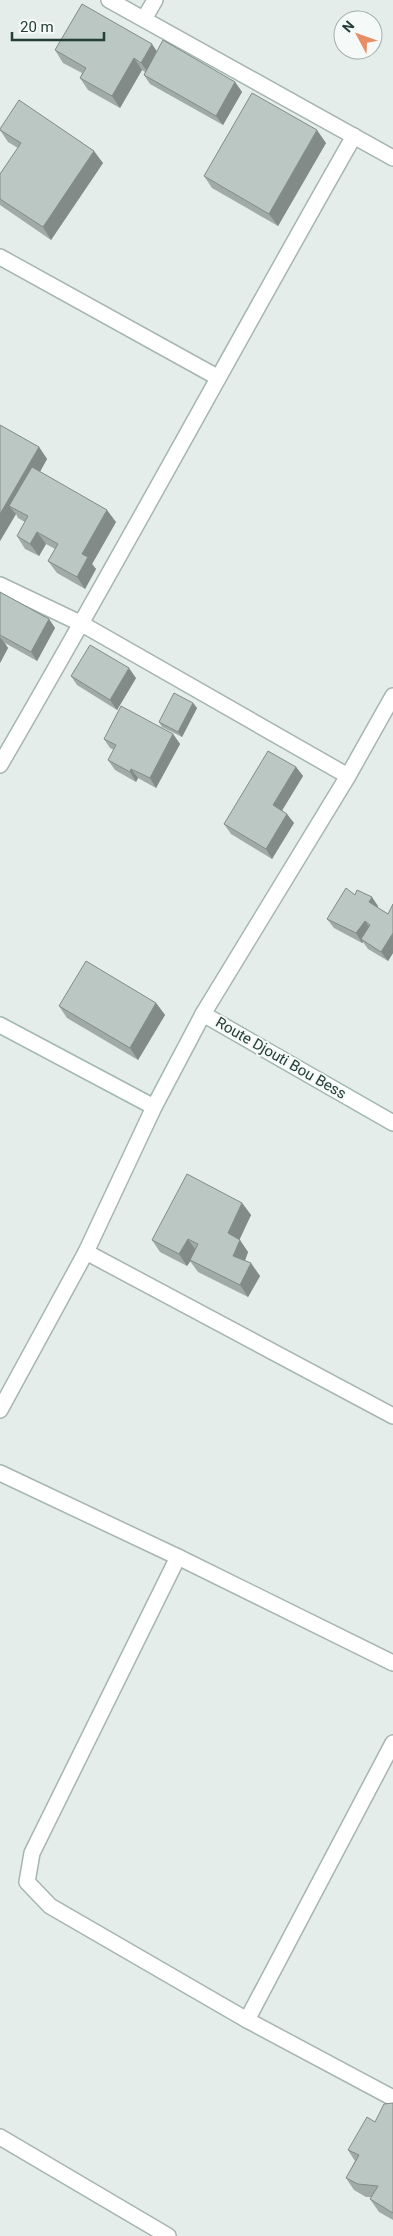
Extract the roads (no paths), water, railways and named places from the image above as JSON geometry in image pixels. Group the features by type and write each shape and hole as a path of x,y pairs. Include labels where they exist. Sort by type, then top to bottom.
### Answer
{"street":[{"path":"109,0 393,158"},
{"path":"144,19 155,0"},
{"path":"0,765 82,624 217,377 354,136"},
{"path":"0,257 217,377"},
{"path":"0,585 82,624 348,776"},
{"path":"203,1014 348,776 393,696"},
{"name":"Route Djouti Bou Bess","path":"0,1410 86,1252 154,1107 203,1014 393,1123"},
{"path":"0,1025 154,1107"},
{"path":"86,1252 393,1416"},
{"path":"0,1473 178,1557 393,1663"},
{"path":"178,1557 32,1853 27,1882 50,1906 247,2020 393,2098"},
{"path":"247,2020 393,1743"},
{"path":"0,2137 162,2235"}]}
